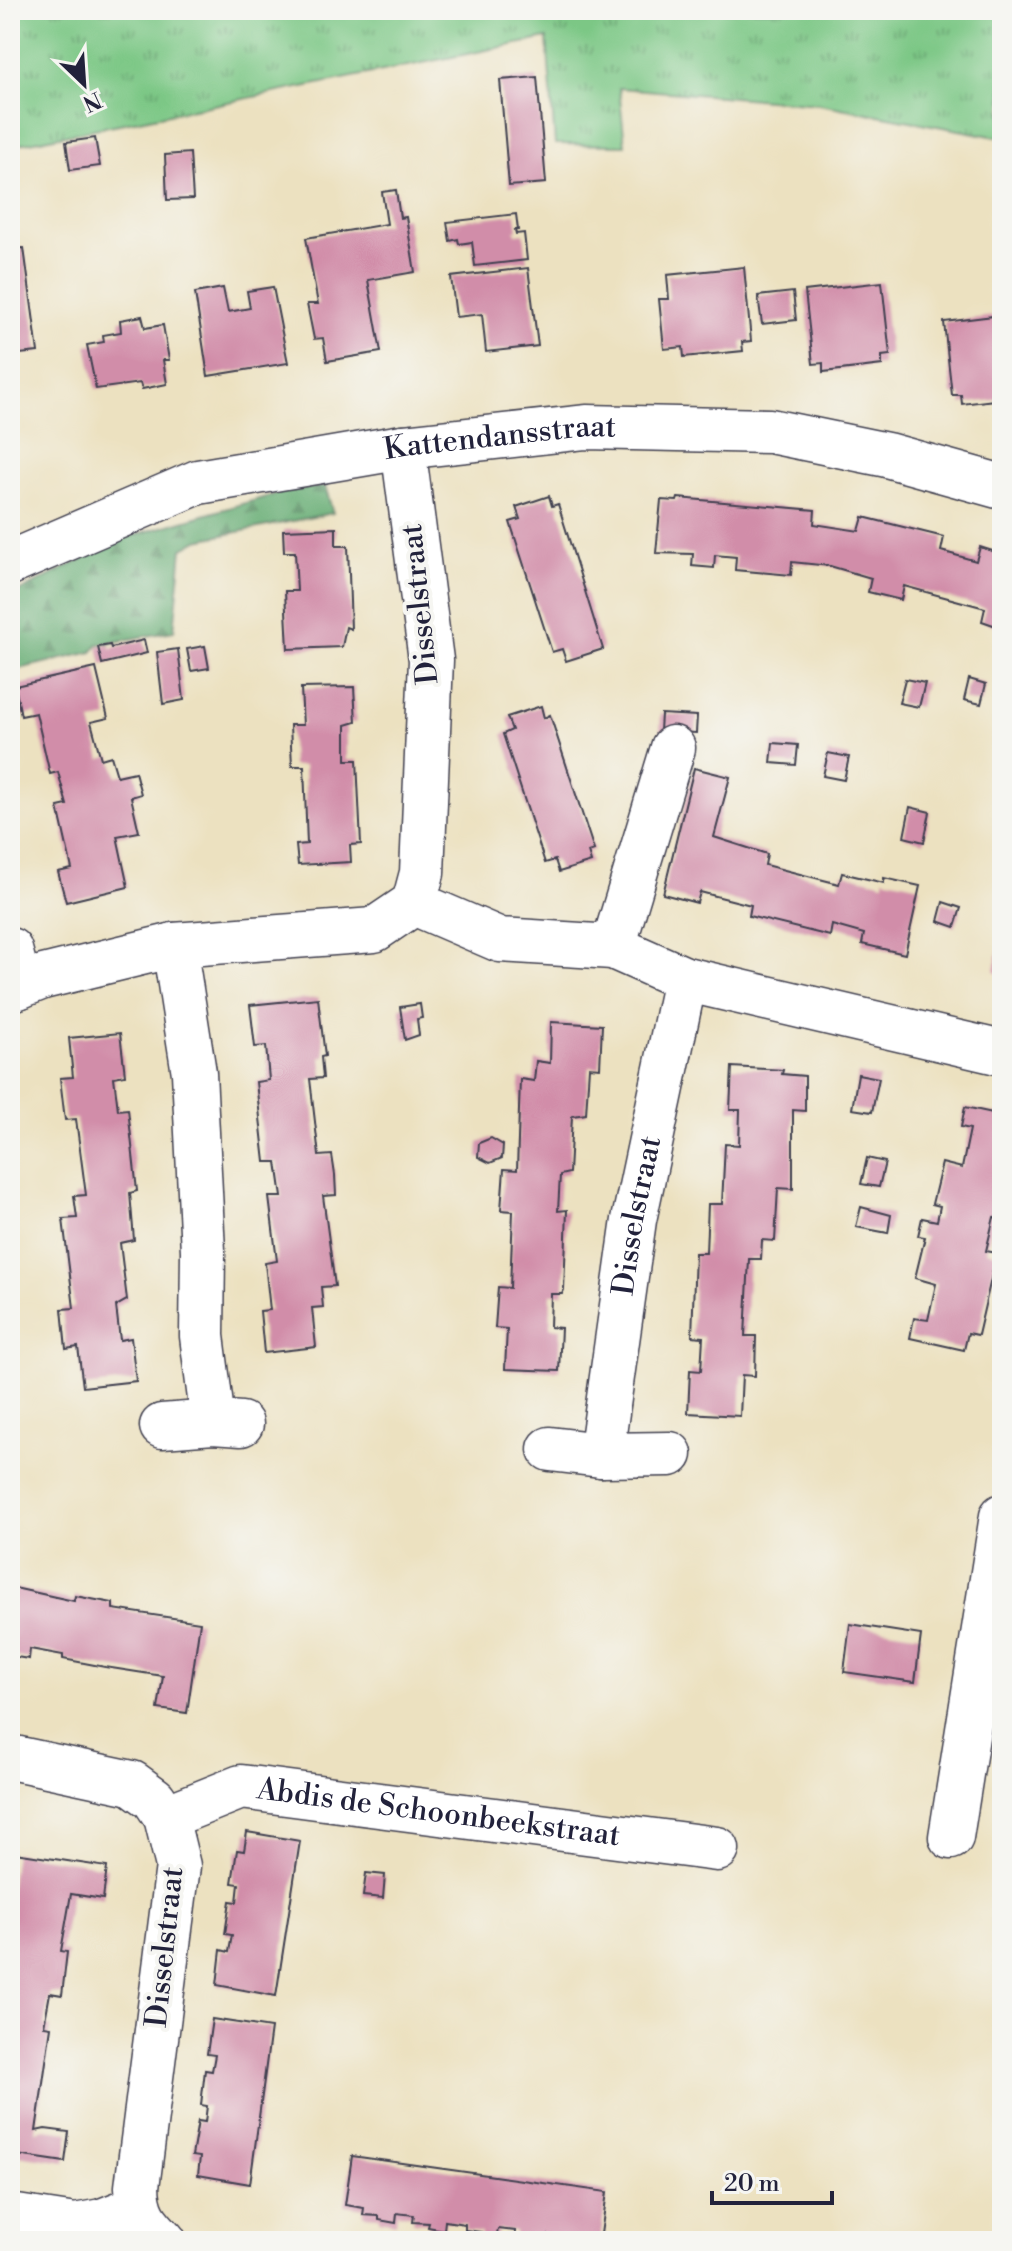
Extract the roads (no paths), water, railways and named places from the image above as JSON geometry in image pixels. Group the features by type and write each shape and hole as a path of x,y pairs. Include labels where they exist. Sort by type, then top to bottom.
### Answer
{"street":[{"name":"Kattendansstraat","path":"10,563 198,482 403,447 586,427 770,431 887,455 1002,487"},
{"name":"Disselstraat","path":"403,447 431,660 422,873 414,903"},
{"path":"613,947 673,748"},
{"path":"13,975 43,977 174,945 374,930 414,903 500,940 613,947 685,979 1002,1053"},
{"path":"162,1426 228,1423 202,1336 203,1251 194,1073 174,945"},
{"name":"Disselstraat","path":"601,1455 634,1220 685,979"},
{"path":"550,1449 601,1455 670,1454"},
{"path":"951,1837 1002,1516"},
{"name":"Disselstraat","path":"10,1757 132,1783 154,1799 166,1817 178,1866 138,2169 138,2207"},
{"name":"Abdis de Schoonbeekstraat","path":"166,1817 241,1787 717,1849"},
{"path":"10,2216 75,2226 102,2221 138,2207 149,2226 164,2241"}]}
